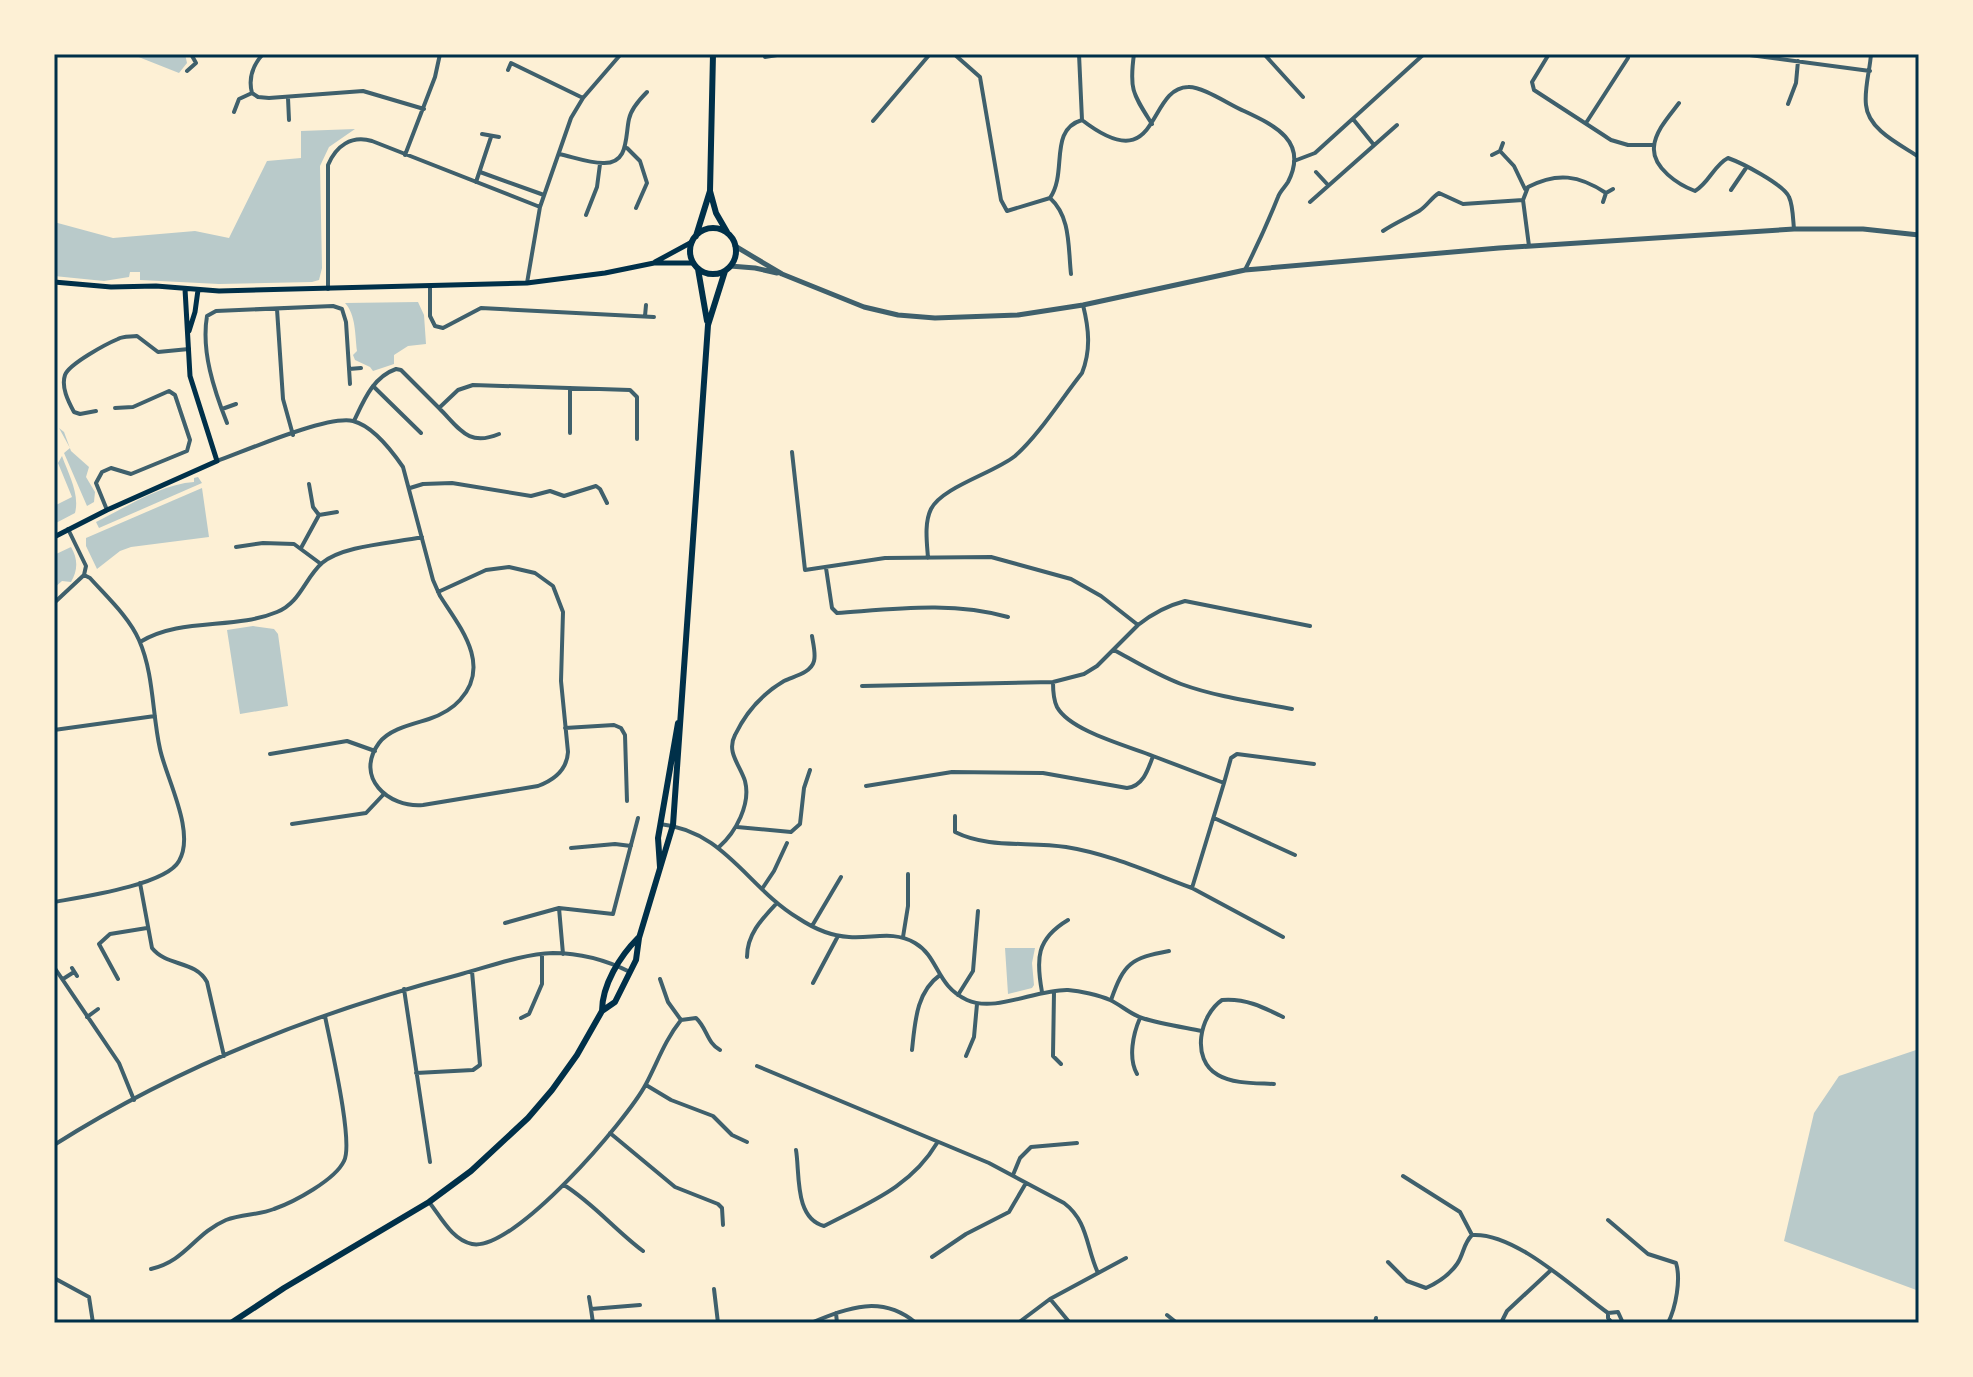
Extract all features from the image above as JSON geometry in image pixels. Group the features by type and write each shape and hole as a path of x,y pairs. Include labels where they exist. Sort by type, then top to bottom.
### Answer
{"highway":[{"path":"231,1323 429,1202 471,1171 528,1118 577,1055 602,1011 615,1002 636,960 639,938 673,825 708,325 734,260 735,246 716,213 710,191 713,54"},
{"path":"708,325 690,249 710,191"},
{"path":"694,239 708,229 722,230 728,234"},
{"path":"695,266 711,274 728,269"},
{"path":"660,873 660,824 682,700"},
{"path":"602,1011 602,997 624,952 639,938"}],"main road":[{"path":"654,263 694,239"},
{"path":"54,282 198,290 328,289 527,283 654,263 695,266"},
{"path":"54,537 217,461 190,376 185,289"},
{"path":"189,332 198,290"}],"street":[{"path":"187,71 196,63 191,54"},
{"path":"263,54 254,65 250,89 258,97 369,91 424,109"},
{"path":"405,155 424,109 440,54"},
{"path":"527,283 540,207 571,118 583,98 621,54"},
{"path":"767,65 765,55 783,54"},
{"path":"873,121 930,54"},
{"path":"954,54 980,77 1001,200 1007,211 1050,198 1059,181 1063,136 1068,128 1082,120"},
{"path":"1079,54 1082,120"},
{"path":"1134,54 1131,77 1133,95 1152,124"},
{"path":"1264,54 1303,97"},
{"path":"1294,161 1315,153 1424,54"},
{"path":"1549,54 1531,86 1617,143 1654,145"},
{"path":"1742,54 1870,71"},
{"path":"1871,54 1866,105 1871,119 1881,130 1919,157"},
{"path":"1586,124 1628,58"},
{"path":"1788,104 1796,83 1798,61"},
{"path":"508,70 511,63 583,98"},
{"path":"1082,120 1110,139 1128,140 1146,132 1170,97 1187,86 1279,128 1289,139 1294,161 1288,182 1279,194 1245,270"},
{"path":"559,154 600,164 610,163 621,156 626,148 630,116 647,92"},
{"path":"234,112 239,99 252,93"},
{"path":"288,97 289,120"},
{"path":"1679,103 1654,145 1654,156 1670,177 1695,191 1705,185 1722,161 1728,158 1781,187 1789,196 1794,229"},
{"path":"1353,119 1374,146"},
{"path":"1310,202 1397,125"},
{"path":"482,134 499,137"},
{"path":"476,182 491,137"},
{"path":"328,289 328,165 333,152 350,141 365,139 540,207"},
{"path":"1492,155 1500,151 1503,143"},
{"path":"626,148 640,161 647,183 636,208"},
{"path":"1500,151 1514,166 1525,189 1523,200 1529,246"},
{"path":"586,215 597,187 600,164"},
{"path":"1731,190 1746,168"},
{"path":"480,172 544,195"},
{"path":"1316,172 1328,186"},
{"path":"1525,189 1549,177 1562,176 1575,177 1606,193"},
{"path":"1603,202 1606,193 1613,189"},
{"path":"1383,231 1400,219 1422,210 1439,193 1463,204 1523,200"},
{"path":"1050,198 1066,221 1071,274"},
{"path":"735,246 782,274 864,307 898,315 935,318 1018,315 1083,305 1245,270 1529,246 1794,229 1863,229 1919,235"},
{"path":"728,269 755,268 782,274"},
{"path":"430,286 431,321 443,328 481,308 654,317"},
{"path":"645,316 646,305"},
{"path":"928,558 927,530 931,509 948,493 1017,455 1082,373 1089,337 1083,305"},
{"path":"227,423 210,369 207,316 216,311 333,306 342,309 346,322 350,384"},
{"path":"277,309 283,399 293,435"},
{"path":"96,411 80,414 71,407 64,388 65,376 76,363 120,337 137,336 158,352 189,349"},
{"path":"349,369 361,368"},
{"path":"354,421 373,386 392,370 401,370 473,439 484,440 499,434"},
{"path":"373,386 421,433"},
{"path":"439,408 458,390 469,386 634,391 637,397 637,439"},
{"path":"570,387 570,433"},
{"path":"107,510 96,483 102,472 111,468 131,474 190,447 175,395 169,391 133,407 115,408"},
{"path":"222,409 236,404"},
{"path":"217,461 343,420 354,421 374,434 396,457 410,488 438,592 468,640 475,668 471,685 454,707 385,736 375,751 372,776 383,795 409,806 538,786 553,780 567,762 561,681 563,612 553,586 535,573 509,567 486,570 438,592"},
{"path":"792,452 805,570 885,558 991,557 1051,571 1101,596 1138,625"},
{"path":"410,488 423,484 452,483 531,496 550,491 564,496 596,486 607,503"},
{"path":"309,484 313,507 319,515"},
{"path":"319,515 337,512"},
{"path":"301,548 319,515"},
{"path":"54,603 84,575 86,566 68,529"},
{"path":"140,642 169,630 278,612 295,601 321,564 341,553 422,537"},
{"path":"236,547 263,543 294,544 321,564"},
{"path":"826,568 832,608 837,613 950,608 984,610 1008,617"},
{"path":"54,902 162,877 180,860 184,845 179,810 160,751 146,660 140,642 121,613 84,575"},
{"path":"862,686 1053,682 1084,674 1138,625 1169,605 1185,601 1310,626"},
{"path":"719,847 736,827 745,802 746,783 733,756 731,741 740,723 769,691 808,670 815,660 812,636"},
{"path":"1114,650 1182,684 1292,709"},
{"path":"1053,682 1055,704 1062,715 1082,728 1224,783"},
{"path":"54,730 155,716"},
{"path":"565,728 614,725 621,728 625,735 627,801"},
{"path":"270,754 347,741 375,751"},
{"path":"1192,888 1231,758 1237,754 1314,764"},
{"path":"866,786 952,772 1027,772 1088,779 1127,788 1135,787 1142,780 1153,756"},
{"path":"736,827 791,832 800,824 804,788 810,770"},
{"path":"292,824 366,813 383,795"},
{"path":"955,816 955,832 973,841 1065,847 1102,856 1192,888 1283,937"},
{"path":"505,923 559,908 613,914 638,818"},
{"path":"1214,818 1295,855"},
{"path":"660,824 693,831 719,847 777,903 812,926 838,936 884,934 903,937 925,951 946,986 977,1004 1069,990 1111,1000 1140,1018 1202,1031"},
{"path":"762,889 782,858 787,843"},
{"path":"571,848 615,844 631,846"},
{"path":"903,937 908,906 908,874"},
{"path":"812,926 841,877"},
{"path":"140,883 152,948 158,955 203,974 224,1056"},
{"path":"747,957 747,946 756,927 777,903"},
{"path":"559,908 563,954"},
{"path":"958,995 973,971 978,911"},
{"path":"1042,992 1037,965 1040,951 1046,939 1068,920"},
{"path":"118,979 99,944 110,934 147,928"},
{"path":"813,983 838,936"},
{"path":"1111,1000 1125,967 1146,955 1169,951"},
{"path":"54,1145 106,1113 224,1056 404,989 542,955 563,954 605,960 630,972"},
{"path":"521,1018 529,1014 542,984 542,955"},
{"path":"54,967 119,1063 134,1100"},
{"path":"416,1073 473,1070 480,1065 472,971"},
{"path":"63,980 74,972"},
{"path":"912,1050 919,1004 929,985 940,975"},
{"path":"660,979 668,1002 681,1020"},
{"path":"404,989 430,1162"},
{"path":"1054,992 1053,1056 1061,1064"},
{"path":"1274,1084 1236,1081 1218,1076 1203,1056 1202,1031 1207,1015 1222,1000 1244,1000 1283,1017"},
{"path":"966,1056 974,1037 977,1004"},
{"path":"87,1017 98,1009"},
{"path":"151,1269 172,1263 202,1234 227,1220 273,1210 325,1182 344,1161 347,1139 325,1016"},
{"path":"429,1202 461,1240 487,1245 509,1233 564,1185 610,1133 646,1085 667,1037 681,1020 696,1018 703,1025 712,1045 720,1050"},
{"path":"1137,1074 1133,1067 1132,1047 1140,1018"},
{"path":"757,1066 989,1163 1075,1211 1085,1231 1098,1273"},
{"path":"646,1085 671,1100 713,1116 732,1135 747,1142"},
{"path":"610,1133 675,1187 718,1204 722,1208 723,1225"},
{"path":"796,1150 804,1206 814,1220 824,1226 915,1174 937,1143"},
{"path":"1012,1176 1020,1158 1031,1147 1077,1143"},
{"path":"1403,1176 1460,1212 1472,1235"},
{"path":"932,1257 966,1234 1009,1212 1026,1183"},
{"path":"564,1185 586,1200 616,1231 643,1251"},
{"path":"1608,1220 1648,1254 1676,1263 1678,1277 1673,1314 1668,1323"},
{"path":"1388,1262 1407,1281 1426,1288 1458,1263 1464,1245 1472,1235 1484,1234 1513,1245 1608,1313 1612,1323"},
{"path":"1018,1323 1050,1299 1126,1258"},
{"path":"1501,1323 1507,1311 1550,1271"},
{"path":"54,1278 89,1297 93,1323"},
{"path":"714,1289 718,1323"},
{"path":"589,1297 593,1323"},
{"path":"1050,1299 1070,1323"},
{"path":"591,1309 640,1305"},
{"path":"811,1323 847,1308 885,1307 916,1323"},
{"path":"1608,1313 1618,1312 1622,1316 1621,1323"},
{"path":"836,1313 837,1323"},
{"path":"1167,1315 1177,1323"}],"shaded area":[{"path":"131,54 185,54 187,63 179,73"},
{"path":"355,129 329,147 320,166 322,268 319,280 219,284 140,280 140,272 130,272 129,277 104,281 54,276 54,222 113,238 195,231 229,238 267,161 301,158 301,131"},
{"path":"418,302 424,315 426,344 408,346 394,355 394,364 373,371 355,360 354,326 345,303"},
{"path":"70,448 89,467 86,477 95,492 94,502 87,506 64,453"},
{"path":"62,456 73,484 76,506 75,513 54,524 54,506 72,497 58,463"},
{"path":"198,477 202,483 99,528 96,522 144,497 194,482 194,478"},
{"path":"202,488 209,537 131,547 120,551 97,569 86,546 86,538"},
{"path":"71,547 76,564 73,578 71,582 62,581 54,588 54,555"},
{"path":"253,626 274,629 278,634 288,706 240,714 227,630"},
{"path":"1005,948 1035,948 1032,988 1008,994"},
{"path":"1919,1049 1919,1291 1784,1241 1814,1113 1839,1076"}]}
